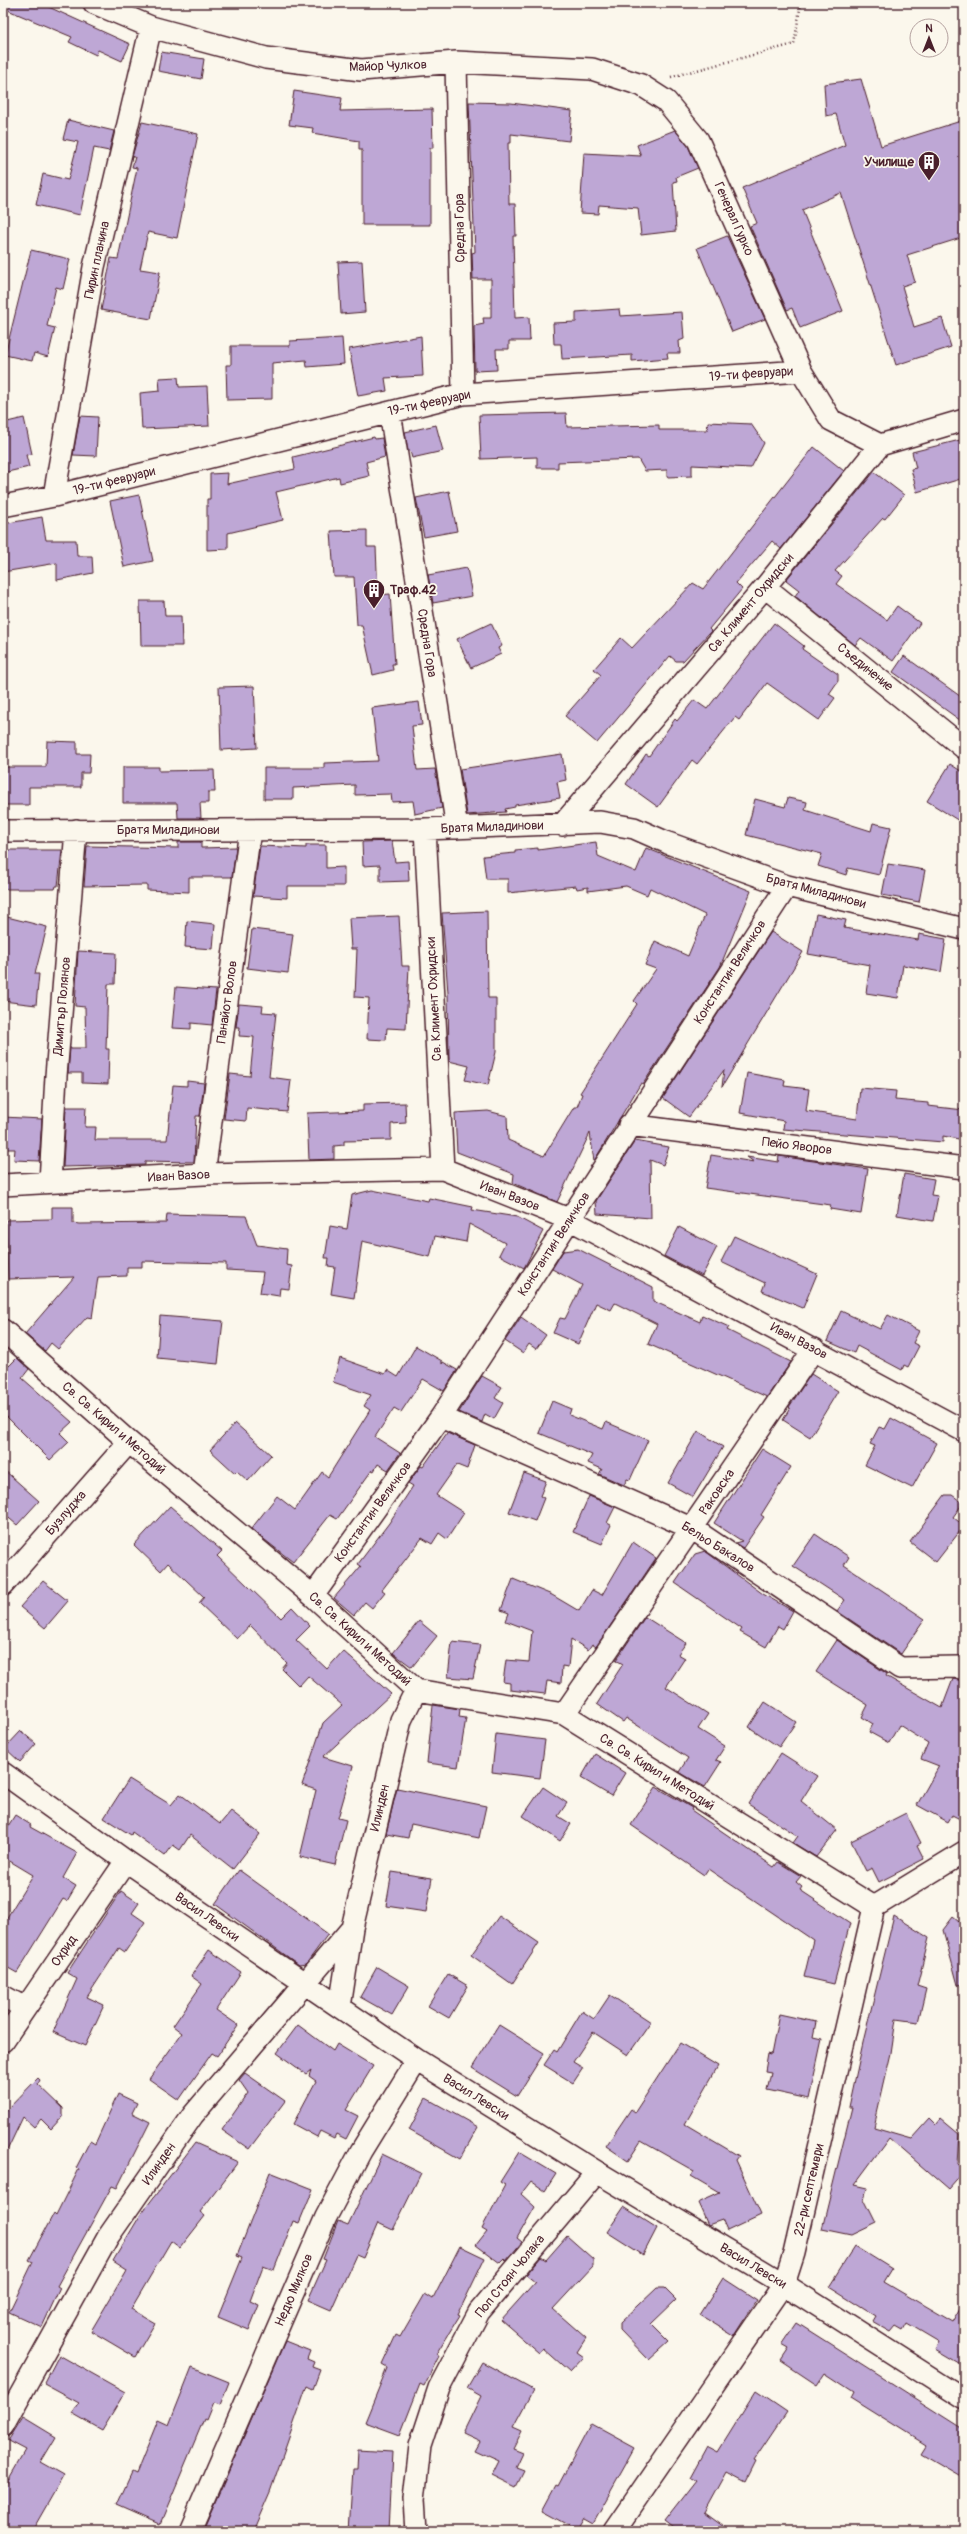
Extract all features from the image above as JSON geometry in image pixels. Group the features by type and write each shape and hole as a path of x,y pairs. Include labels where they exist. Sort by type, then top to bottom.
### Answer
{"street":[{"name":"Майор Чулков","path":"94,3 151,27 266,58 361,70 456,62 592,69 642,85"},
{"name":"Пирин планина","path":"54,496 94,267 151,27"},
{"name":"Средна Гора","path":"456,62 463,394"},
{"name":"Генерал Гурко","path":"642,85 666,101 698,140 801,371"},
{"name":"19-ти февруари","path":"3,506 54,496 463,394 801,371 831,420 880,445"},
{"name":"Средна Гора","path":"390,412 457,828"},
{"path":"880,445 964,420"},
{"name":"Св. Климент Охридски","path":"562,825 765,586 880,445"},
{"name":"Съединение","path":"765,586 964,748"},
{"name":"Братя Миладинови","path":"3,831 425,829 562,825 600,822 634,828 668,843 787,886 964,929"},
{"name":"Св. Климент Охридски","path":"425,829 443,1170"},
{"name":"Димитър Полянов","path":"50,1182 56,1076 76,830"},
{"name":"Панайот Волов","path":"204,1174 250,830"},
{"name":"Константин Величков","path":"313,1596 440,1417 571,1220 629,1125 787,886"},
{"name":"Пейо Яворов","path":"629,1125 964,1168"},
{"name":"Иван Вазов","path":"3,1185 204,1174 443,1170 571,1220 814,1349 964,1431"},
{"name":"Св. Св. Кирил и Методий","path":"3,1330 129,1442 313,1596 416,1690 564,1714 874,1907"},
{"name":"Раковска","path":"564,1714 814,1349"},
{"name":"Бельо Бакалов","path":"440,1417 692,1528 900,1668 958,1667 964,1669"},
{"name":"Бузлуджа","path":"3,1585 129,1442"},
{"name":"Илинден","path":"340,2007 352,1928 401,1720 416,1690"},
{"name":"Васил Левски","path":"3,1773 126,1861 417,2060 597,2172 784,2284 964,2399"},
{"path":"874,1907 964,1852"},
{"name":"Охрид","path":"3,2041 126,1861"},
{"name":"22-ри септември","path":"618,2530 784,2284 794,2254 874,1907"},
{"name":"Илинден","path":"3,2426 108,2237 192,2115 352,1928"},
{"path":"3,1996 25,2008"},
{"name":"Недю Милков","path":"190,2531 326,2217 362,2151 417,2060"},
{"name":"Поп Стоян Чолака","path":"416,2531 414,2499 420,2446 439,2388 479,2312 597,2172"}],"path":[{"path":"642,85 794,44 801,3"}],"building":[{"path":"3,3 40,3 130,44 122,61 98,50 96,55 69,42 72,37 3,8"},
{"path":"161,52 204,59 201,79 158,71"},
{"path":"861,79 881,146 964,120 964,237 907,255 915,282 902,286 914,327 942,318 951,347 896,365 841,193 802,210 843,311 800,328 792,308 787,310 750,226 757,223 742,188 845,145 836,114 826,116 824,84"},
{"path":"294,91 342,98 340,111 432,109 433,148 430,148 430,225 362,225 362,150 359,150 359,141 312,133 313,128 289,125"},
{"path":"469,102 511,103 572,111 569,141 511,134 511,143 508,143 509,204 515,204 516,236 513,236 515,318 529,317 530,341 509,341 509,349 496,349 497,370 475,371 474,326 484,324 483,318 491,318 491,279 473,279 472,253 475,252"},
{"path":"68,120 114,131 109,151 94,148 80,215 36,205 43,174 68,180 78,142 63,139"},
{"path":"142,122 198,134 177,238 148,232 140,269 160,272 151,319 101,310 111,258 118,259 137,168 132,167 135,157 132,157"},
{"path":"675,130 688,146 698,168 676,177 677,181 673,182 676,231 641,235 638,208 599,205 598,214 580,213 584,153 641,156 637,145"},
{"path":"727,236 765,319 732,332 697,248"},
{"path":"31,250 70,259 63,289 56,287 47,326 55,328 48,357 34,353 32,361 5,355"},
{"path":"362,261 365,312 341,314 338,262"},
{"path":"619,309 620,316 682,312 684,339 679,341 680,353 667,353 668,358 632,361 632,355 562,359 561,344 554,344 553,323 576,322 576,312"},
{"path":"421,336 423,376 385,378 387,391 358,396 349,349"},
{"path":"342,338 344,364 307,367 306,360 272,363 272,399 227,400 226,365 231,365 231,346 290,346 290,341"},
{"path":"178,377 179,387 207,386 209,426 142,429 140,393 160,391 159,378"},
{"path":"566,413 567,427 659,425 659,430 707,430 708,422 751,424 764,443 751,468 692,465 692,476 667,477 667,470 645,471 638,459 558,462 558,468 537,468 537,457 481,459 479,415"},
{"path":"80,416 98,417 96,456 73,455"},
{"path":"24,418 32,454 26,455 29,467 3,473 3,423"},
{"path":"436,425 443,451 412,458 410,451 408,451 405,432"},
{"path":"374,437 375,439 382,438 385,457 366,462 369,476 340,483 339,477 276,492 283,520 228,533 228,549 207,550 207,499 210,499 210,474 228,473 227,484 295,469 293,457"},
{"path":"964,439 964,478 917,492 911,469 916,468 912,452"},
{"path":"814,447 844,471 781,549 772,541 736,583 742,589 709,629 711,631 683,661 676,661 670,656 597,743 565,716 601,675 594,669 621,638 632,648 693,583 703,589"},
{"path":"874,472 904,495 885,519 883,518 835,571 842,576 836,584 887,620 897,606 920,623 893,661 861,638 855,645 795,596 799,590 786,580"},
{"path":"449,491 457,531 424,537 416,498"},
{"path":"139,495 153,561 124,567 110,501"},
{"path":"42,517 46,540 76,540 77,556 92,556 93,573 57,580 57,563 3,572 3,524"},
{"path":"367,530 367,547 376,547 378,595 390,594 395,664 392,664 393,670 373,675 362,625 357,625 354,577 334,577 331,531"},
{"path":"467,568 472,596 433,603 428,575"},
{"path":"140,601 164,601 165,616 181,616 182,646 141,646"},
{"path":"491,623 502,646 498,648 501,654 471,668 457,639"},
{"path":"774,623 804,646 802,649 838,674 838,681 829,694 835,698 819,720 767,683 739,720 735,717 697,764 692,760 658,807 626,784 646,754 649,756 675,719 677,721 694,700 707,709"},
{"path":"904,656 964,699 964,723 893,672"},
{"path":"254,686 257,748 221,750 219,687"},
{"path":"419,702 422,725 412,726 417,770 435,769 442,808 415,814 413,801 392,802 391,794 355,795 355,785 293,788 293,799 264,799 264,768 324,768 324,763 378,761 372,708"},
{"path":"47,741 77,742 77,754 90,754 89,773 81,773 81,787 29,787 29,805 3,805 3,767 46,767"},
{"path":"562,754 566,780 557,782 560,798 515,805 515,807 505,809 506,812 467,815 460,769"},
{"path":"950,764 964,773 964,824 927,801"},
{"path":"123,767 159,767 159,771 214,770 215,792 208,792 208,803 200,803 201,818 178,818 177,803 123,803"},
{"path":"788,798 807,802 805,810 871,831 873,823 891,827 879,875 848,868 846,875 818,866 822,854 746,835 755,799 785,807"},
{"path":"392,841 395,862 408,861 409,881 380,882 380,865 363,866 362,842"},
{"path":"178,842 201,842 201,848 236,847 232,877 189,877 189,892 147,890 147,885 84,886 87,846 178,848"},
{"path":"596,842 598,856 636,872 646,848 751,891 720,967 643,1084 641,1083 594,1161 590,1133 557,1202 513,1183 514,1174 457,1152 455,1113 488,1111 507,1116 508,1140 544,1156 574,1107 577,1107 582,1094 580,1093 637,1004 634,1001 656,969 645,965 655,941 688,956 705,915 650,888 647,895 626,886 588,891 588,887 577,889 576,886 508,893 508,879 486,879 483,856 515,853 515,850 538,848 538,850"},
{"path":"306,845 326,845 326,868 344,867 344,886 287,886 287,898 253,896 260,846 306,848"},
{"path":"3,850 62,850 58,886 56,886 55,889 3,889"},
{"path":"888,864 925,870 919,902 882,895"},
{"path":"487,911 488,998 496,998 496,1052 488,1085 465,1080 469,1066 449,1061 448,993 442,913"},
{"path":"816,914 846,920 844,928 918,940 919,934 946,939 941,972 903,965 898,998 866,993 870,965 808,954"},
{"path":"3,916 47,927 35,974 39,974 36,1005 3,1001"},
{"path":"399,916 402,966 409,966 406,1029 387,1028 386,1040 367,1039 369,998 355,997 357,949 351,949 349,918"},
{"path":"187,921 215,924 213,949 185,947"},
{"path":"252,929 293,934 288,973 247,968"},
{"path":"771,932 803,952 722,1087 724,1070 689,1117 663,1098"},
{"path":"78,951 116,953 115,984 108,984 106,1049 109,1049 108,1084 82,1083 82,1073 68,1073 70,1048 86,1048 85,1007 75,1006"},
{"path":"176,987 216,990 212,1025 191,1023 191,1029 172,1028"},
{"path":"239,1004 263,1006 262,1012 276,1013 269,1077 291,1080 287,1112 247,1108 246,1121 224,1119 230,1074 250,1076 254,1037 239,1036 240,1027 236,1027"},
{"path":"747,1073 785,1080 784,1086 809,1089 806,1111 857,1119 860,1088 896,1091 895,1100 928,1103 928,1106 964,1110 964,1140 943,1136 943,1142 783,1129 784,1121 740,1113"},
{"path":"187,1081 204,1083 200,1116 196,1116 194,1162 145,1161 145,1165 63,1167 66,1107 86,1107 85,1127 96,1127 95,1140 167,1140 173,1085 187,1086"},
{"path":"405,1103 406,1123 391,1124 391,1140 344,1141 344,1145 334,1146 334,1159 309,1160 307,1113 363,1111 363,1104"},
{"path":"3,1117 42,1119 39,1161 14,1160 15,1149 3,1149"},
{"path":"635,1141 669,1147 663,1165 650,1160 651,1218 597,1214 596,1201"},
{"path":"711,1155 754,1162 747,1157 778,1162 779,1156 868,1169 861,1214 830,1209 831,1205 705,1188"},
{"path":"904,1174 934,1179 931,1195 938,1196 933,1221 897,1215"},
{"path":"372,1190 428,1201 429,1198 473,1207 472,1210 517,1217 543,1231 524,1268 499,1255 505,1243 469,1224 466,1242 435,1236 430,1257 362,1241 354,1298 331,1294 335,1267 328,1266 329,1258 325,1258 330,1226 347,1229 352,1195"},
{"path":"52,1207 73,1207 73,1223 79,1224 166,1223 167,1214 246,1216 257,1245 287,1249 286,1265 292,1266 289,1289 280,1288 279,1296 260,1293 263,1272 226,1270 226,1263 142,1261 142,1267 127,1267 127,1276 98,1277 92,1318 87,1317 58,1349 51,1343 45,1351 25,1334 74,1277 8,1279 6,1220 52,1219"},
{"path":"679,1227 717,1247 702,1276 664,1256"},
{"path":"734,1236 817,1274 803,1308 762,1291 765,1283 721,1262"},
{"path":"578,1249 653,1287 653,1301 700,1322 702,1315 729,1327 727,1330 791,1362 767,1397 648,1344 657,1324 615,1303 611,1310 596,1303 578,1344 553,1333 560,1318 565,1319 582,1285 552,1269 563,1251"},
{"path":"841,1311 880,1329 888,1315 919,1331 913,1343 919,1346 908,1367 904,1365 902,1370 857,1346 854,1353 827,1341"},
{"path":"160,1316 223,1321 218,1364 157,1358"},
{"path":"521,1317 546,1335 536,1349 529,1344 523,1353 505,1341"},
{"path":"416,1346 442,1361 442,1364 443,1362 457,1370 444,1391 423,1379 401,1412 394,1408 375,1437 400,1453 388,1470 378,1464 374,1471 372,1470 337,1519 330,1515 293,1562 251,1529 277,1496 295,1510 322,1472 328,1477 370,1410 364,1406 371,1395 333,1382 340,1358 385,1374 387,1370 398,1377"},
{"path":"17,1358 29,1369 22,1378 72,1422 60,1433 69,1442 50,1460 3,1413 3,1360 9,1366"},
{"path":"811,1374 838,1391 810,1437 783,1420 790,1408 789,1407"},
{"path":"482,1376 502,1387 495,1398 503,1403 494,1419 485,1414 482,1422 459,1412"},
{"path":"552,1401 571,1409 569,1415 603,1429 606,1422 648,1440 630,1480 627,1479 624,1485 599,1474 602,1469 588,1463 592,1455 539,1433"},
{"path":"891,1418 937,1443 912,1488 865,1465 875,1446 870,1444 879,1427 885,1429"},
{"path":"235,1423 271,1455 248,1481 237,1471 235,1473 210,1450"},
{"path":"698,1431 723,1447 693,1497 668,1483"},
{"path":"447,1433 475,1445 467,1469 457,1465 436,1495 464,1513 447,1539 439,1533 432,1544 422,1538 382,1590 385,1592 372,1608 365,1602 354,1615 334,1598 361,1566 358,1564 389,1523 413,1486 408,1483 421,1466 423,1467"},
{"path":"762,1449 791,1467 761,1515 764,1517 743,1548 735,1543 742,1541 714,1523"},
{"path":"3,1469 39,1501 17,1525 3,1513"},
{"path":"524,1473 546,1481 540,1496 544,1498 535,1521 509,1512"},
{"path":"945,1495 952,1495 963,1503 953,1517 964,1526 936,1562 910,1542"},
{"path":"589,1496 615,1507 607,1523 611,1525 602,1544 573,1532"},
{"path":"170,1506 222,1551 217,1556 281,1618 292,1607 310,1626 296,1640 327,1669 343,1651 391,1694 323,1757 353,1766 338,1818 346,1820 335,1865 300,1857 316,1790 302,1785 323,1723 342,1705 308,1676 299,1686 282,1669 287,1663 250,1625 237,1639 199,1603 204,1597 168,1563 161,1571 134,1545"},
{"path":"815,1534 849,1557 844,1565 925,1619 901,1654 837,1611 845,1600 793,1566"},
{"path":"633,1542 656,1558 596,1647 592,1644 588,1650 571,1639 568,1667 562,1666 561,1683 547,1681 545,1694 510,1690 510,1683 503,1682 506,1660 529,1662 532,1631 506,1621 509,1613 501,1610 513,1579 552,1595 579,1611 592,1590 602,1595"},
{"path":"705,1551 763,1594 793,1611 783,1629 778,1626 766,1647 740,1632 742,1629 675,1583 695,1554"},
{"path":"43,1581 68,1601 45,1628 20,1607"},
{"path":"645,1617 686,1643 678,1654 685,1658 666,1687 708,1714 698,1729 725,1746 716,1760 721,1762 705,1787 679,1772 688,1758 626,1718 623,1722 597,1704 623,1664 616,1660"},
{"path":"419,1621 437,1636 412,1667 393,1653"},
{"path":"837,1640 887,1674 886,1676 942,1708 953,1679 964,1681 964,1821 952,1815 948,1822 917,1805 939,1766 921,1759 928,1743 899,1725 889,1743 869,1732 873,1724 862,1717 868,1705 816,1672"},
{"path":"452,1642 480,1645 473,1679 448,1677"},
{"path":"765,1702 796,1722 779,1747 749,1727"},
{"path":"433,1705 460,1709 459,1717 466,1718 458,1767 427,1763"},
{"path":"21,1731 36,1744 20,1762 5,1748"},
{"path":"496,1734 545,1740 540,1778 492,1772"},
{"path":"781,1753 817,1776 801,1801 837,1830 816,1857 793,1843 798,1836 748,1804"},
{"path":"595,1754 625,1773 611,1796 581,1778"},
{"path":"129,1779 171,1805 180,1794 220,1824 231,1811 260,1834 233,1869 190,1835 180,1850 173,1845 165,1856 132,1832 131,1835 104,1818"},
{"path":"543,1787 567,1803 558,1816 571,1824 560,1841 523,1816"},
{"path":"656,1787 692,1808 691,1810 774,1867 778,1862 801,1876 796,1882 802,1887 800,1890 850,1923 834,1984 804,1977 813,1940 708,1869 704,1875 631,1825"},
{"path":"397,1788 486,1806 479,1838 411,1824 408,1838 386,1834"},
{"path":"906,1813 921,1843 917,1845 924,1859 879,1882 872,1868 866,1871 851,1841"},
{"path":"15,1815 31,1825 30,1827 77,1853 63,1878 76,1886 67,1901 63,1899 17,1973 3,1965 3,1924 33,1875 3,1857 3,1834"},
{"path":"239,1870 328,1934 306,1964 299,1965 215,1904"},
{"path":"392,1872 432,1878 426,1912 386,1906"},
{"path":"121,1891 139,1903 132,1913 145,1922 125,1952 119,1948 87,1997 104,2005 85,2046 53,2032 77,1979 67,1973"},
{"path":"499,1916 539,1943 512,1984 471,1955"},
{"path":"894,1916 929,1938 917,1986 926,1989 918,2022 896,2019 891,2053 874,2127 912,2138 929,2119 935,2125 941,2118 959,2133 957,2164 964,2170 964,2173 949,2190 889,2138 854,2185 867,2188 864,2199 876,2223 851,2235 822,2229 852,2107 849,2107 864,2038"},
{"path":"953,1917 964,1926 964,1984 958,1985 943,1930"},
{"path":"209,1950 241,1972 216,2010 238,2025 217,2056 212,2053 179,2100 149,2079 182,2033 173,2026 202,1984 191,1976"},
{"path":"377,1967 409,1986 392,2015 360,1997"},
{"path":"448,1974 468,1986 449,2018 428,2006"},
{"path":"610,1995 651,2022 628,2055 593,2032 573,2062 583,2068 573,2083 544,2065 554,2050 557,2052 582,2011 594,2019"},
{"path":"779,2014 816,2022 813,2037 822,2039 809,2099 767,2090 771,2072 765,2071 768,2054 771,2055"},
{"path":"298,2025 333,2051 337,2044 373,2066 346,2110 358,2116 346,2139 336,2134 334,2138 320,2131 317,2137 293,2124 316,2081 309,2076 311,2070 306,2074 277,2053"},
{"path":"499,2025 544,2053 517,2096 472,2068"},
{"path":"680,2043 718,2066 685,2124 739,2156 736,2160 761,2215 727,2231 722,2220 708,2225 698,2203 720,2193 691,2176 694,2171 641,2141 628,2161 606,2146 631,2109 635,2112"},
{"path":"245,2073 285,2101 249,2149 222,2130 248,2093 239,2080"},
{"path":"38,2078 40,2080 38,2084 63,2108 63,2116 51,2129 41,2119 34,2127 23,2117 3,2159 3,2114"},
{"path":"118,2094 137,2103 132,2113 150,2122 117,2188 112,2186 57,2286 60,2288 42,2327 9,2312 33,2262 29,2260 54,2213 56,2215 79,2169 76,2168 90,2141 95,2144"},
{"path":"426,2098 478,2127 460,2159 409,2130"},
{"path":"195,2143 238,2162 200,2212 205,2216 180,2248 171,2241 131,2309 155,2323 135,2357 91,2331 127,2270 113,2261 141,2214"},
{"path":"519,2152 556,2174 545,2191 531,2181 521,2194 535,2207 517,2238 522,2242 506,2261 504,2259 500,2263 476,2245 487,2231 482,2228 505,2185 500,2182"},
{"path":"382,2154 421,2173 393,2230 378,2223 363,2258 356,2255 331,2310 308,2300 326,2260 323,2259 338,2221 348,2225"},
{"path":"270,2172 313,2189 299,2223 293,2221 274,2270 263,2266 250,2301 259,2305 249,2330 218,2317 242,2258 237,2256"},
{"path":"624,2207 657,2228 643,2255 607,2232"},
{"path":"567,2236 593,2259 593,2266 553,2309 586,2338 577,2352 584,2357 570,2372 543,2348 539,2353 501,2320 535,2282 526,2275 541,2257 546,2260"},
{"path":"460,2246 485,2258 458,2314 460,2315 436,2354 439,2356 424,2386 420,2384 400,2435 365,2422 387,2368 382,2365 396,2335 400,2337 425,2294 433,2299"},
{"path":"855,2246 892,2269 884,2282 952,2322 964,2301 964,2366 935,2349 939,2342 907,2323 903,2330 896,2326 891,2332 872,2321 875,2316 829,2287"},
{"path":"723,2278 757,2300 734,2336 700,2315"},
{"path":"657,2288 664,2288 676,2300 651,2324 669,2342 649,2360 620,2330 620,2323"},
{"path":"797,2323 964,2429 964,2478 921,2453 926,2445 851,2398 854,2392 825,2373 817,2385 781,2361 789,2349 782,2345"},
{"path":"285,2341 310,2351 307,2359 314,2362 312,2367 320,2370 313,2389 307,2386 270,2492 253,2531 203,2531"},
{"path":"59,2355 125,2392 102,2430 72,2413 79,2403 44,2384"},
{"path":"482,2362 533,2390 513,2427 522,2431 513,2449 523,2453 516,2468 524,2471 516,2487 492,2475 499,2461 475,2450 480,2441 463,2433 481,2396 467,2388"},
{"path":"192,2367 229,2382 220,2405 213,2403 206,2420 204,2419 160,2524 117,2505 132,2472 136,2474 158,2420 169,2425"},
{"path":"756,2391 787,2412 754,2461 756,2462 746,2482 727,2472 705,2512 731,2531 677,2531 664,2521 696,2480 690,2477 707,2446 718,2452"},
{"path":"23,2417 56,2437 41,2462 64,2475 32,2531 3,2531 3,2488 25,2450 8,2441"},
{"path":"591,2424 635,2448 593,2523 584,2518 577,2530 542,2511 556,2485 558,2486"},
{"path":"358,2450 392,2452 388,2531 349,2531 353,2469 357,2469"}],"place":[{"name":"Училище","path":"929,182"},
{"name":"Траф.42","path":"374,610"}]}
